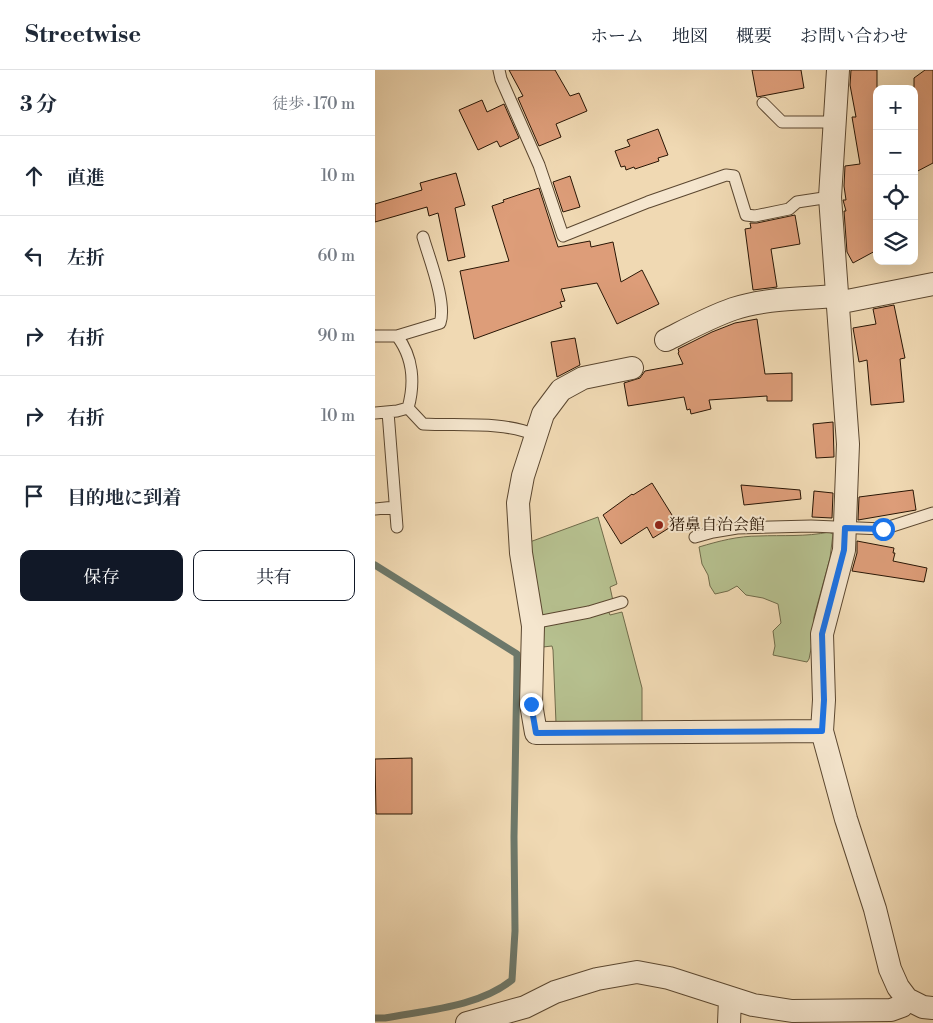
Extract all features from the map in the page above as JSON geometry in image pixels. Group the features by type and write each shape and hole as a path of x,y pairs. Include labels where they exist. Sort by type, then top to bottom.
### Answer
{"street":[{"path":"838,70 830,197 848,444 844,550 822,634 824,700 822,731 846,819 875,909 890,969 898,987 897,1011"},
{"path":"666,340 733,309 759,303 837,299 933,284"},
{"path":"632,368 583,378 561,390 543,414 523,476 518,503 521,552 532,623 531,704 536,733 822,731"},
{"path":"467,1023 525,1007 555,992 597,979 637,972 669,978 753,1005 792,1012 897,1011 923,1007 933,1008"},
{"path":"729,1023 730,999"}],"lane":[{"path":"499,70 501,79 539,165 563,236 648,202 726,175 734,176 746,214 755,216 789,209 797,202 830,197"},
{"path":"763,103 782,122 835,122"},
{"path":"375,336 397,336 440,323 443,315 437,284 423,237"},
{"path":"397,336 405,346 411,368 413,393 409,408"},
{"path":"375,413 409,408"},
{"path":"409,408 423,424 505,426 522,429 535,435"},
{"path":"387,412 397,527"},
{"path":"375,509 395,507"},
{"path":"695,537 737,528 811,526 883,529 933,514"},
{"path":"532,623 564,618 623,602"}],"green space":[{"path":"598,517 617,584 610,587 613,601 541,619 527,543"},
{"path":"829,532 833,534 830,558 814,617 809,659 807,662 773,655 775,646 773,631 781,623 778,604 763,598 746,595 737,586 728,591 715,594 702,564 699,547 744,537"},
{"path":"608,610 610,615 622,612 642,688 642,723 556,723 553,650 552,646 543,647 542,626"}],"building":[{"path":"509,70 555,70 570,96 579,93 587,111 556,124 561,137 539,146 518,98 523,96"},
{"path":"752,70 801,70 804,88 757,97"},
{"path":"851,70 877,70 877,85 873,85 873,252 853,263 847,252 844,211 846,211 843,200 846,200 844,186 845,166 860,164 852,117 856,117 850,85"},
{"path":"925,70 933,70 933,163 918,171 918,85 914,85 914,78"},
{"path":"482,100 487,112 504,104 519,138 500,147 497,141 478,150 459,110"},
{"path":"658,129 668,155 658,158 659,161 635,169 634,167 626,170 625,166 621,167 615,151 630,146 627,140"},
{"path":"456,173 465,205 455,208 465,257 448,261 438,213 429,216 427,207 375,222 375,204 422,190 420,183"},
{"path":"570,176 580,207 563,212 553,182"},
{"path":"539,188 558,247 590,241 591,247 613,242 621,282 642,270 659,304 617,324 597,283 561,289 565,301 560,302 562,307 474,339 460,271 509,261 492,206 504,202 503,200"},
{"path":"795,215 800,244 771,249 777,287 753,290 745,229 751,228 750,223"},
{"path":"894,305 905,358 900,359 904,402 871,405 867,360 859,362 853,328 876,324 873,309"},
{"path":"757,319 765,374 792,373 792,401 767,401 767,396 709,400 711,409 691,414 690,409 687,410 684,397 628,406 624,383 640,378 645,371 683,364 678,349 735,323"},
{"path":"575,338 580,365 557,377 551,342"},
{"path":"833,422 834,457 816,458 813,424"},
{"path":"652,483 677,523 653,538 647,527 621,544 603,515 632,494"},
{"path":"741,485 800,490 801,499 744,505"},
{"path":"913,490 916,510 858,520 859,497"},
{"path":"814,491 833,493 832,518 812,517"},
{"path":"857,541 894,548 893,561 927,568 924,582 852,571 857,553"},
{"path":"412,758 412,814 376,814 375,759"}],"waterway":[{"path":"375,565 517,654 514,837 515,931 512,980 499,989 468,1002 435,1010 375,1018"}],"place":[{"name":"猪鼻自治会館","path":"659,525"}],"route":[{"path":"531,704 536,733 822,731 824,700 822,634 844,550 845,528 883,529"}]}
